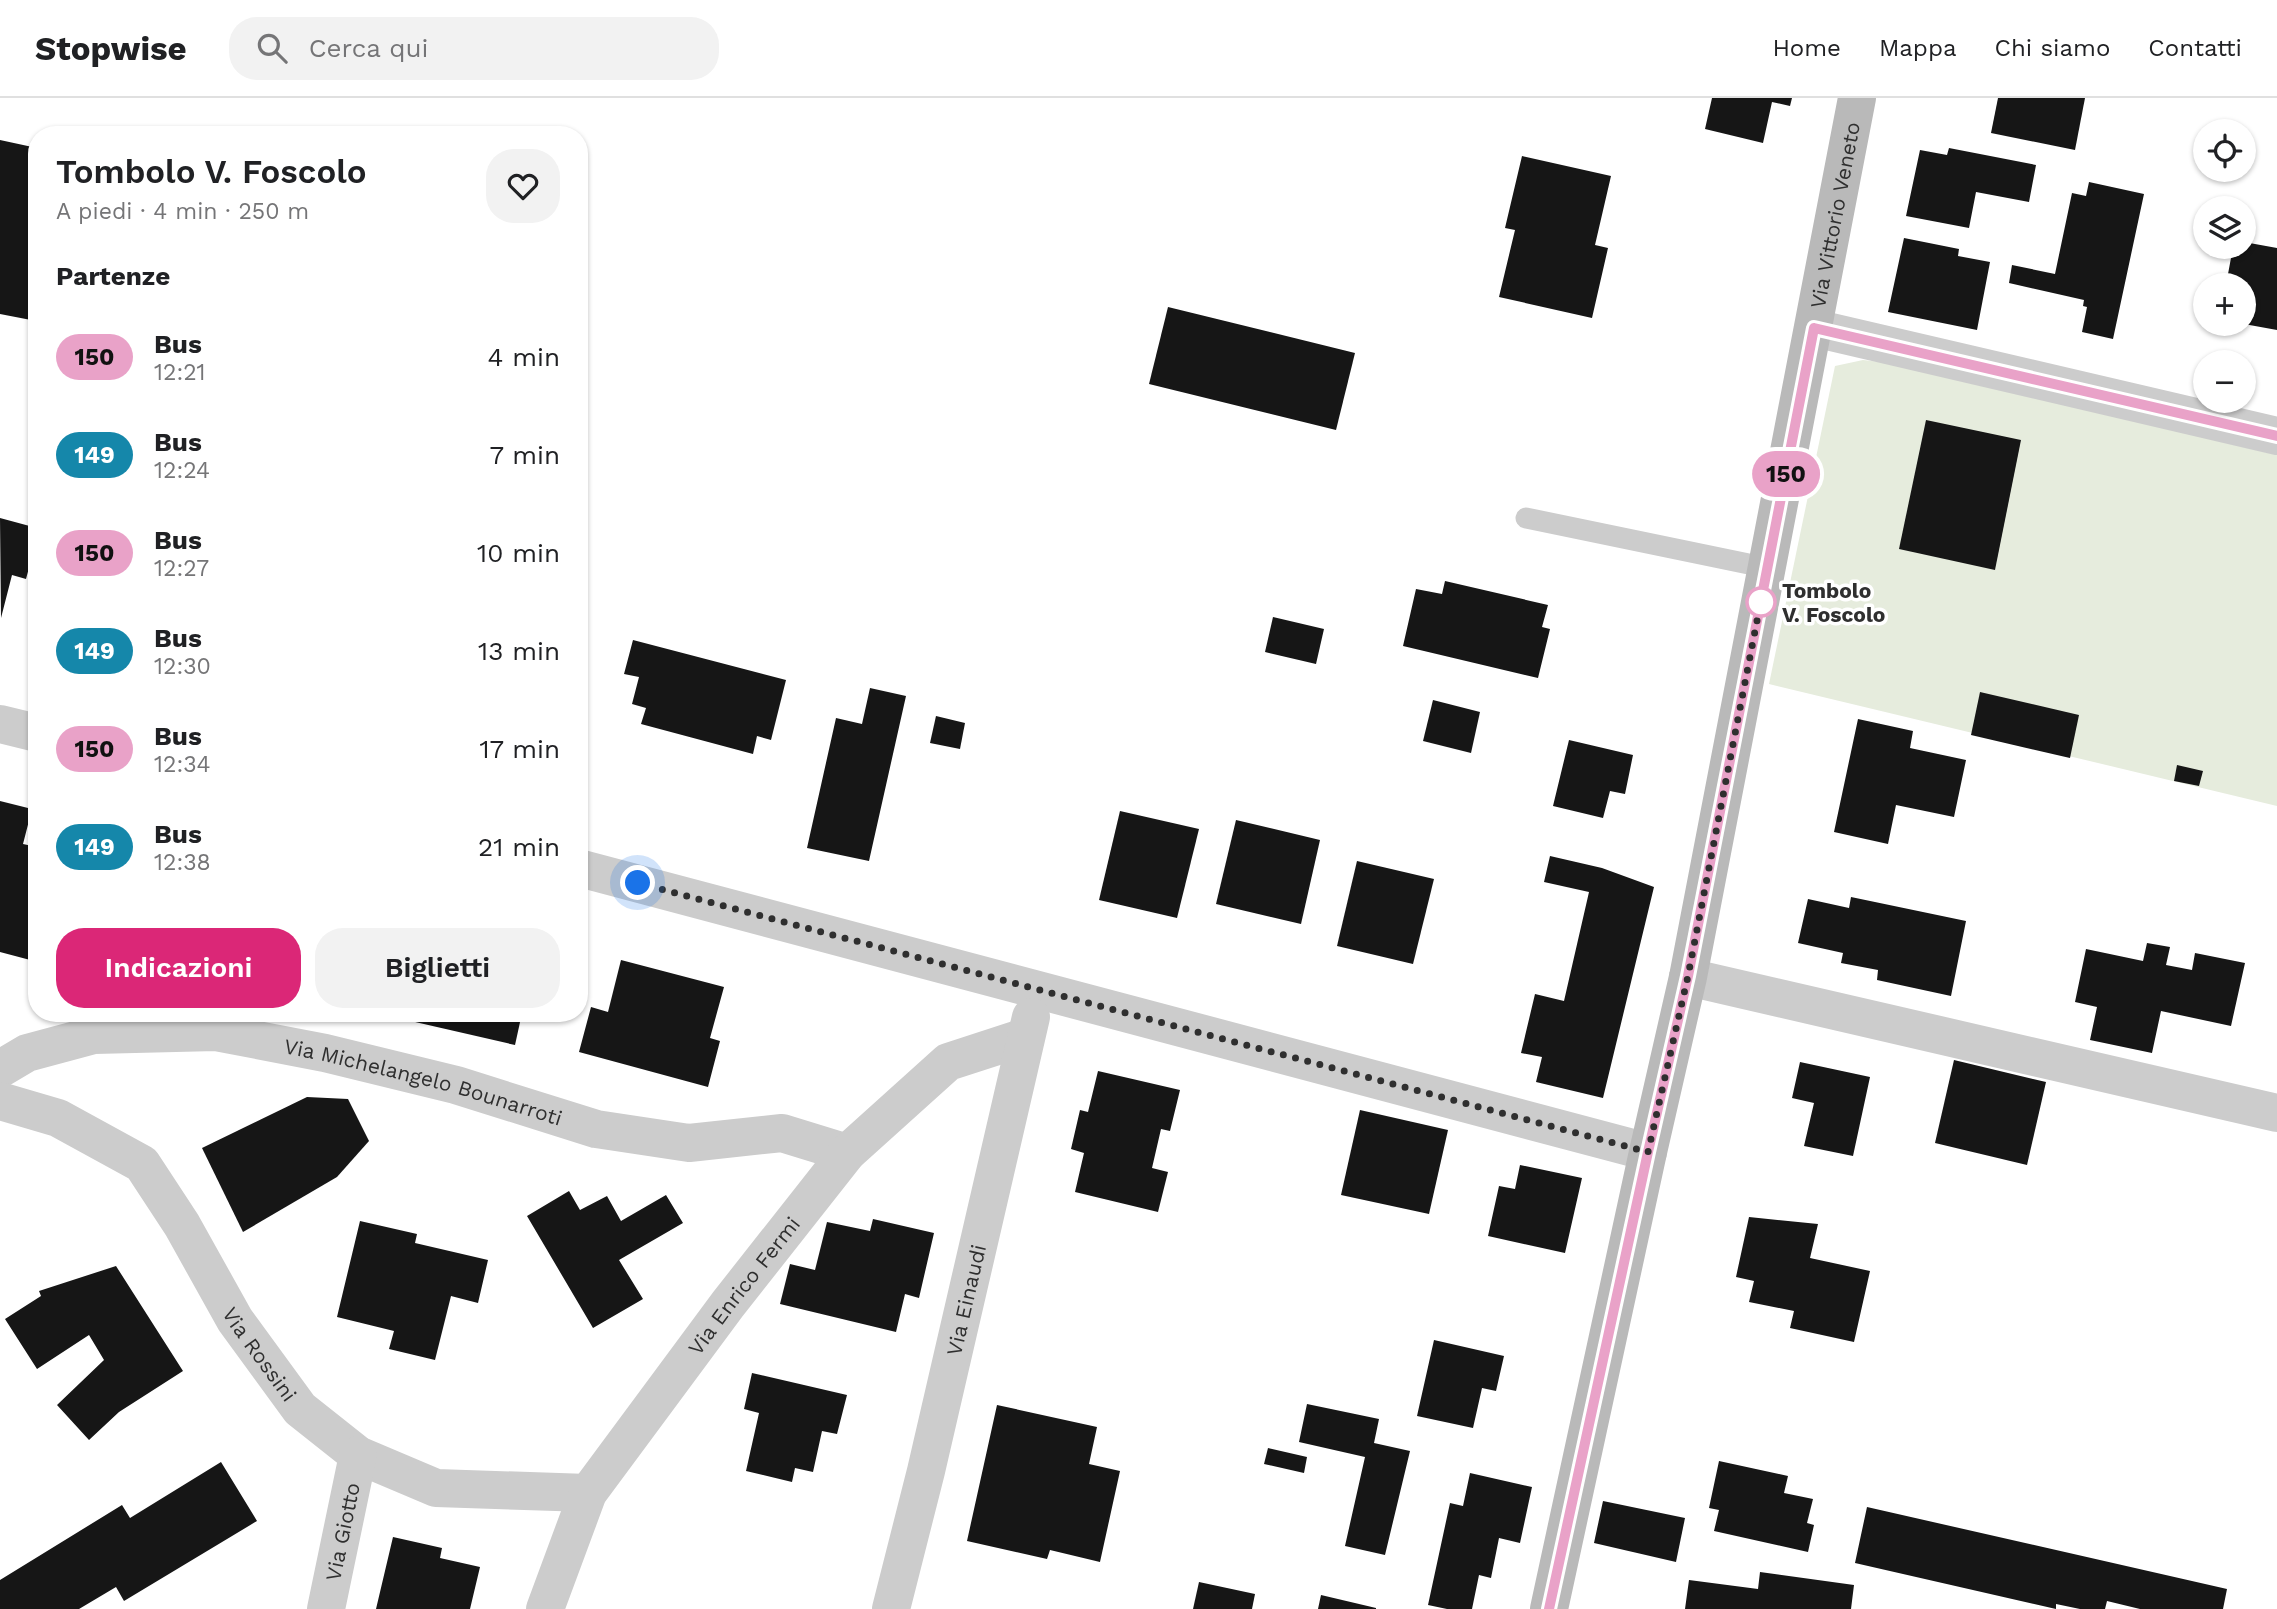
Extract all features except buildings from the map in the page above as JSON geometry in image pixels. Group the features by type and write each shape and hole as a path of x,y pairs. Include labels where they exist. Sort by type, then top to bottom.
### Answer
{"main road":[{"name":"Via Vittorio Veneto","path":"1549,1609 1688,976 1857,98"}],"street":[{"path":"1814,328 2277,436"},
{"path":"0,724 28,731"},
{"path":"588,870 1648,1152"},
{"path":"1688,976 2277,1114"},
{"name":"Via Einaudi","path":"891,1609 926,1471 1025,1037 1038,991"},
{"name":"Via Michelangelo Bounarroti","path":"0,1069 27,1053 94,1035 216,1032 325,1053 456,1085 596,1129 689,1143 782,1133 847,1153"},
{"name":"Via Enrico Fermi","path":"545,1609 588,1493 728,1304 847,1153 948,1062 1025,1037"},
{"name":"Via Rossini","path":"0,1101 58,1118 142,1164 182,1225 235,1320 300,1409 358,1455 436,1488 588,1493"},
{"name":"Via Giotto","path":"326,1609 358,1455"}],"lane":[{"path":"1527,518 1768,568"}],"green space":[{"path":"1863,360 1898,364 2277,455 2277,806 1769,684 1835,366"}],"bus line":[{"name":"150","path":"1549,1609 1688,976 1814,328 2277,436"}],"place":[{"name":"Tombolo V. Foscolo","path":"1761,602"}],"route":[{"path":"638,883 1648,1152 1688,976 1762,595 1761,602"}]}
